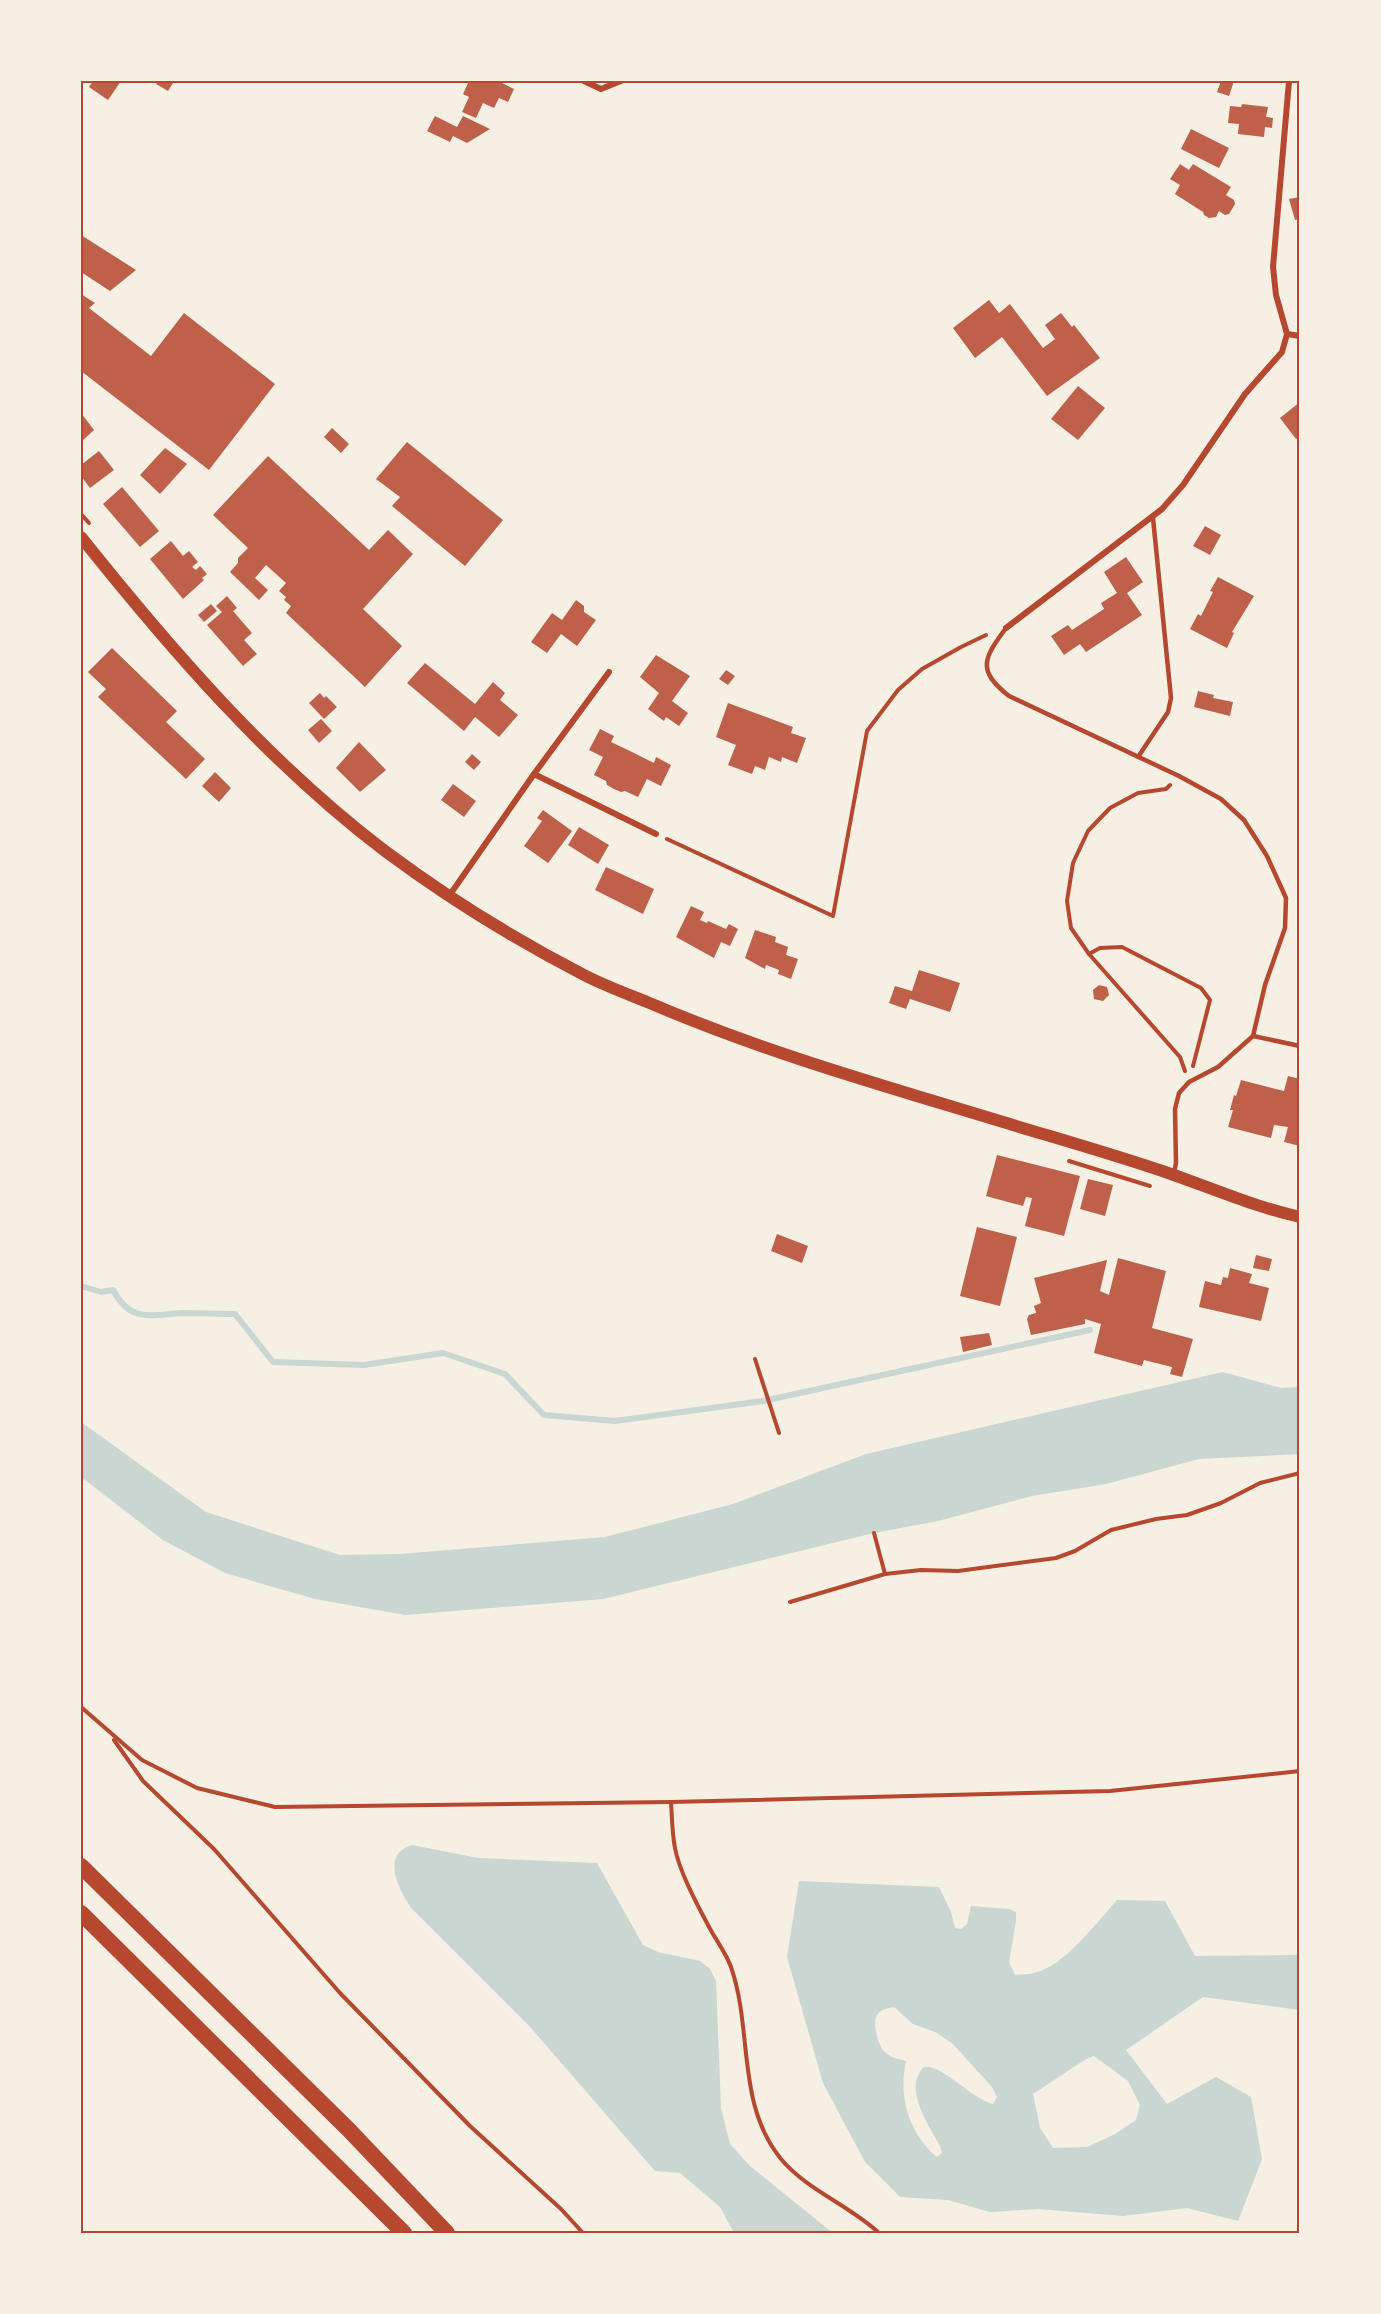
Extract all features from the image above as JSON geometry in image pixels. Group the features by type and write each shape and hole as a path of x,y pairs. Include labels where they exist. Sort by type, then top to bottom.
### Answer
{"highway":[{"path":"81,1866 348,2130 447,2233"},
{"path":"81,1913 404,2233"}],"main road":[{"path":"81,537 189,667 254,735 318,794 385,850 449,896 517,938 589,977 693,1022 797,1059 1173,1175 1235,1199 1300,1218"}],"street":[{"path":"584,81 601,89 621,81"},
{"path":"1006,628 1153,518 1183,485 1245,394 1282,352 1287,334 1276,295 1273,267 1289,81"},
{"path":"1287,334 1300,336"},
{"path":"449,896 609,672"},
{"path":"534,774 656,834"}],"lane":[{"path":"1138,757 1168,712 1171,698 1153,518"},
{"path":"1006,628 988,653 986,670 996,686 1009,696 1221,798 1244,820 1267,856 1286,898 1285,928 1265,985 1253,1036 1218,1067 1189,1082 1179,1093 1175,1109 1176,1163 1173,1175"},
{"path":"1253,1036 1300,1046"}],"path":[{"path":"81,514 95,531"},
{"path":"656,834 833,916 867,731 898,690 922,669 961,647 1006,628"},
{"path":"1179,776 1166,789 1138,793 1110,808 1088,831 1073,863 1066,900 1071,928 1089,954 1180,1057 1189,1082"},
{"path":"1089,954 1100,948 1122,947 1201,988 1210,1000 1189,1082"},
{"path":"1064,1159 1155,1188"},
{"path":"755,1359 779,1433"},
{"path":"790,1602 885,1574 921,1570 958,1571 1056,1558 1075,1551 1111,1530 1139,1522 1187,1515 1221,1503 1260,1483 1300,1473"},
{"path":"874,1533 885,1574"},
{"path":"81,1707 142,1760 197,1788 275,1807 671,1802 1110,1791 1300,1771"},
{"path":"110,1734 143,1780 214,1849 340,1993 470,2126 561,2209 583,2233"},
{"path":"671,1802 675,1849 708,1926 731,1966 739,2001 755,2111 766,2135 782,2159 805,2181 867,2222 879,2233"}],"shaded area":[{"path":"1223,1372 1281,1388 1300,1387 1300,1454 1199,1459 1106,1484 1032,1496 938,1521 874,1533 603,1599 405,1615 315,1599 225,1573 163,1540 81,1477 81,1422 206,1512 340,1555 400,1554 605,1537 733,1504 866,1454"},
{"path":"412,1845 478,1858 597,1863 643,1945 658,1952 700,1961 710,1969 716,1981 721,2108 730,2144 750,2166 833,2233 734,2233 720,2207 680,2173 655,2171 531,2028 412,1909 398,1883 395,1864 402,1850"},
{"path":"799,1881 939,1887 951,1912 955,1928 961,1929 967,1924 971,1906 1009,1909 1016,1912 1009,1962 1015,1975 1034,1973 1057,1962 1079,1942 1117,1900 1165,1901 1195,1956 1300,1955 1300,2010 1203,1997 1126,2050 1167,2104 1216,2077 1251,2097 1262,2159 1238,2221 1187,2208 1123,2216 1038,2209 990,2212 948,2200 900,2197 865,2162 823,2083 787,1957","holes":["894,2007 913,2024 935,2032 952,2043 992,2087 997,2097 993,2104 984,2101 948,2076 924,2067 918,2076 916,2096 924,2117 940,2146 942,2153 937,2157 919,2137 908,2114 904,2088 906,2061 887,2054 878,2040 875,2029 877,2015 887,2008","1094,2056 1128,2081 1140,2105 1136,2120 1115,2134 1087,2147 1053,2148 1040,2128 1033,2094"]}],"building":[{"path":"93,81 121,81 108,100 89,87"},
{"path":"158,81 173,83 168,91 156,84"},
{"path":"469,81 498,81 514,89 508,102 499,98 494,108 483,103 476,118 462,112 469,97 463,94"},
{"path":"1221,81 1234,81 1229,96 1217,92"},
{"path":"1242,104 1268,107 1266,117 1273,118 1272,128 1265,127 1264,137 1238,134 1239,124 1228,123 1230,106 1241,107"},
{"path":"435,116 457,127 463,116 490,129 467,143 453,136 450,142 427,131"},
{"path":"1191,129 1229,148 1219,168 1181,149"},
{"path":"1180,164 1189,170 1193,164 1231,187 1226,195 1234,200 1235,204 1229,214 1225,215 1219,211 1216,217 1209,218 1175,194 1180,185 1170,179"},
{"path":"1300,197 1300,219 1295,220 1289,199"},
{"path":"81,235 136,270 110,291 81,272"},
{"path":"81,294 95,303 89,308 151,356 184,313 275,384 209,470 81,371"},
{"path":"989,300 999,313 1010,304 1043,348 1055,339 1045,325 1061,313 1072,327 1074,325 1100,358 1047,396 1002,337 975,358 953,328"},
{"path":"1078,386 1105,408 1078,440 1051,419"},
{"path":"1300,402 1300,437 1296,439 1280,418"},
{"path":"81,413 94,430 81,442"},
{"path":"332,428 349,444 341,453 324,437"},
{"path":"407,442 503,520 465,566 392,506 400,497 376,479"},
{"path":"165,448 187,464 160,494 140,475"},
{"path":"99,451 114,470 90,488 81,476 81,465"},
{"path":"268,456 369,550 388,530 413,554 363,609 402,646 365,687 286,613 291,606 279,591 286,583 266,565 255,578 268,590 259,600 230,572 238,563 238,558 248,548 213,515"},
{"path":"122,487 159,531 140,547 103,504"},
{"path":"1205,526 1221,535 1210,555 1193,546"},
{"path":"171,541 183,556 189,551 198,562 192,567 196,570 200,566 207,574 202,578 204,580 183,599 150,559"},
{"path":"1126,557 1143,582 1127,593 1142,615 1086,652 1080,644 1064,655 1051,636 1068,625 1072,630 1104,609 1101,603 1117,593 1104,572"},
{"path":"1218,577 1254,596 1232,632 1234,633 1227,648 1190,629 1198,614 1201,616"},
{"path":"227,596 237,608 233,611 252,633 244,640 257,654 243,666 207,625 222,612 216,606"},
{"path":"576,600 584,606 584,612 596,620 577,646 561,634 547,653 531,642 552,613 562,620"},
{"path":"211,604 217,611 204,622 198,615"},
{"path":"112,648 177,711 166,722 205,759 186,779 98,697 106,689 88,672"},
{"path":"656,655 690,676 672,701 688,713 679,726 666,717 664,721 648,709 659,693 640,677"},
{"path":"425,663 475,704 493,682 505,693 500,700 518,715 499,737 475,717 464,731 407,683"},
{"path":"726,670 735,676 728,685 719,679"},
{"path":"1198,691 1214,695 1213,698 1233,702 1230,716 1194,707"},
{"path":"320,693 337,707 324,719 309,703"},
{"path":"728,703 793,727 791,733 806,738 797,763 782,757 781,762 769,757 765,770 755,766 752,774 728,765 736,745 716,737"},
{"path":"321,719 332,731 319,743 308,730"},
{"path":"600,729 614,736 611,742 654,763 656,757 671,765 661,786 647,779 638,797 614,789 607,785 606,781 594,775 603,757 589,750"},
{"path":"359,742 386,770 360,792 336,768"},
{"path":"472,754 481,762 474,770 465,762"},
{"path":"215,772 231,788 219,802 202,786"},
{"path":"453,784 476,801 464,817 441,800"},
{"path":"543,810 572,831 548,863 524,846 542,821 537,818"},
{"path":"579,827 609,845 598,864 568,845"},
{"path":"606,867 654,889 643,914 595,890"},
{"path":"691,906 704,912 700,920 726,929 729,924 738,929 730,946 721,942 714,958 676,937"},
{"path":"755,930 776,937 775,942 788,947 786,955 798,959 791,979 778,974 779,970 766,965 765,969 745,958"},
{"path":"919,970 960,983 950,1012 910,999 906,1009 889,1003 895,986 912,991"},
{"path":"1099,985 1107,987 1109,995 1103,1001 1094,999 1093,990"},
{"path":"1288,1076 1300,1079 1300,1146 1284,1142 1288,1127 1274,1125 1271,1138 1228,1127 1234,1095 1236,1096 1241,1080 1284,1091"},
{"path":"997,1155 1080,1176 1064,1236 1025,1226 1032,1198 1026,1197 1023,1206 986,1196"},
{"path":"1088,1179 1113,1185 1105,1216 1080,1209"},
{"path":"977,1227 1017,1237 1000,1306 960,1296"},
{"path":"777,1234 808,1246 802,1263 771,1251"},
{"path":"1256,1255 1272,1259 1269,1271 1253,1268"},
{"path":"1118,1258 1166,1271 1152,1328 1193,1339 1182,1377 1170,1374 1172,1367 1144,1360 1142,1366 1094,1353 1101,1324 1085,1319 1085,1324 1031,1335 1027,1319 1029,1315 1036,1313 1034,1306 1041,1303 1034,1278 1107,1260 1100,1291 1109,1295"},
{"path":"1230,1268 1252,1274 1249,1283 1269,1288 1261,1321 1199,1307 1205,1281 1221,1285 1223,1277 1228,1278"},
{"path":"989,1333 992,1345 963,1352 960,1337"}],"waterway":[{"path":"81,1286 101,1292 113,1290 127,1308 142,1315 235,1314 273,1362 364,1365 443,1353 505,1374 544,1415 615,1421 763,1401 1090,1330"}]}
